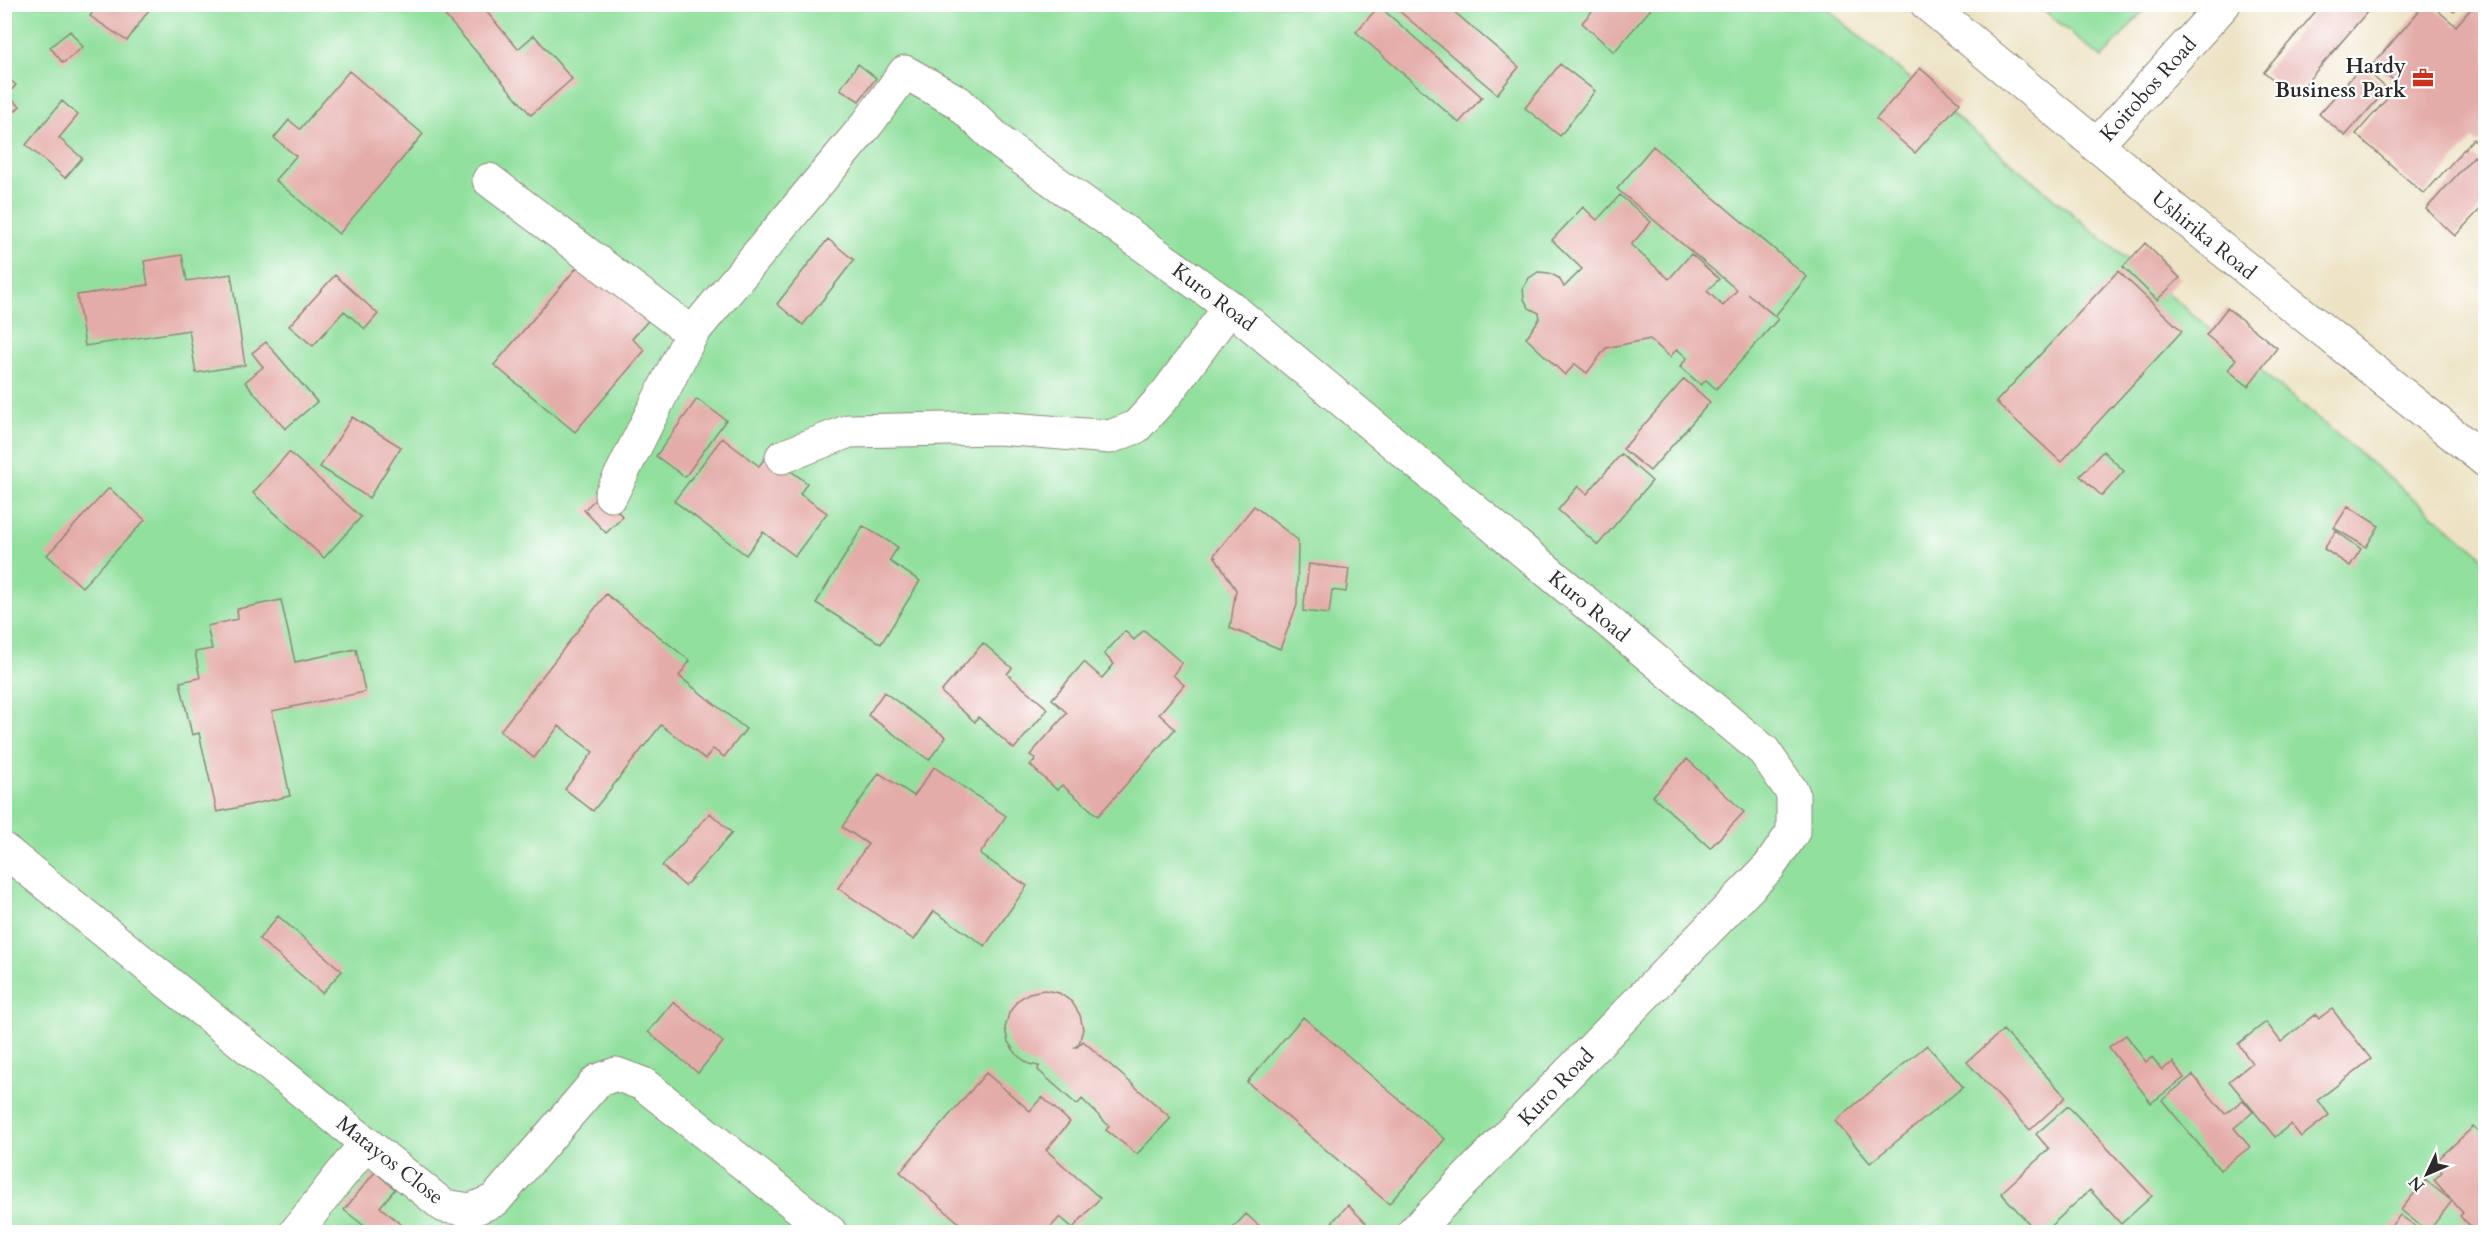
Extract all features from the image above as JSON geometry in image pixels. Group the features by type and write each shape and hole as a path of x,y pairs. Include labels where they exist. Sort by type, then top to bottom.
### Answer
{"street":[{"name":"Ushirika Road","path":"1927,4 2352,356 2486,461"},
{"name":"Koitobos Road","path":"2096,146 2224,4"},
{"name":"Kuro Road","path":"692,333 868,123 905,72 958,102 1002,144 1230,308 1764,751 1793,792 1793,832 1769,867 1414,1233"},
{"path":"489,180 692,333 611,495"},
{"path":"782,457 849,431 999,428 1110,437 1136,427 1167,393 1230,308"},
{"name":"Matayos Close","path":"4,850 444,1206 471,1210 495,1200 597,1080 616,1074 643,1084 830,1233"},
{"path":"296,1233 366,1143"}],"green space":[{"path":"5,5 1822,5 2485,558 2485,1232 5,1232"},
{"path":"2037,5 2148,5 2102,58"}],"building":[{"path":"98,4 115,4 122,9 126,4 153,4 127,41 90,16"},
{"path":"435,4 480,4 518,49 534,35 572,79 531,115"},
{"path":"1391,4 1445,4 1519,67 1497,94"},
{"path":"1598,4 1655,4 1614,52 1582,23"},
{"path":"2322,4 2374,4 2294,97 2264,72"},
{"path":"2425,4 2430,4 2456,26 2475,4 2486,4 2486,136 2479,144 2473,139 2424,194 2356,134 2399,85 2374,63"},
{"path":"2446,5 2461,5 2454,12"},
{"path":"1379,6 1482,97 1459,123 1356,32"},
{"path":"70,31 83,47 63,63 50,47"},
{"path":"858,64 876,78 859,101 840,89"},
{"path":"1560,64 1595,91 1560,136 1525,108"},
{"path":"2362,66 2387,89 2345,136 2319,114"},
{"path":"1920,68 1960,103 1915,153 1876,119"},
{"path":"349,71 423,134 339,234 275,180 296,156 274,138 289,120 300,129"},
{"path":"4,75 16,85 7,95 20,106 4,123"},
{"path":"62,101 78,115 59,138 82,158 65,178 26,145"},
{"path":"1653,146 1807,277 1775,316 1747,293 1778,319 1716,389 1706,380 1701,385 1680,367 1687,358 1677,349 1670,357 1650,339 1606,348 1587,373 1575,364 1565,375 1526,338 1540,318 1539,313 1529,308 1524,299 1523,288 1529,278 1538,272 1549,273 1559,278 1564,287 1582,269 1552,240 1583,207 1597,220 1620,195 1651,222 1631,245 1669,279 1691,254 1719,279 1707,291 1723,306 1737,290 1617,189"},
{"path":"2474,156 2486,167 2486,203 2455,236 2426,209"},
{"path":"828,239 854,260 803,325 777,304"},
{"path":"2145,243 2180,278 2157,300 2123,267"},
{"path":"182,255 187,281 231,274 245,365 196,373 189,330 85,346 77,295 148,285 144,261"},
{"path":"585,258 653,315 632,339 645,350 575,432 494,365"},
{"path":"2118,271 2182,331 2061,462 1996,402"},
{"path":"335,275 378,314 365,329 344,311 313,346 289,326"},
{"path":"2227,308 2277,348 2248,386 2228,370 2236,359 2206,335"},
{"path":"266,342 317,402 285,429 245,382 263,367 252,353"},
{"path":"1684,379 1710,402 1650,471 1623,449"},
{"path":"697,399 726,420 685,477 656,456"},
{"path":"352,417 401,447 369,498 320,467"},
{"path":"722,438 759,466 768,454 807,483 800,494 827,513 795,556 763,532 746,555 674,501"},
{"path":"2103,451 2124,471 2102,496 2080,476"},
{"path":"289,452 361,517 324,558 253,493"},
{"path":"1621,454 1652,481 1598,545 1558,510 1578,486 1587,494"},
{"path":"109,488 145,520 82,587 47,555"},
{"path":"601,494 623,517 606,533 584,510"},
{"path":"1254,506 1298,540 1297,605 1280,649 1230,628 1236,590 1214,555"},
{"path":"2348,506 2379,526 2366,547 2334,528"},
{"path":"863,526 898,547 889,561 920,581 881,644 816,603"},
{"path":"2336,531 2361,549 2350,566 2324,549"},
{"path":"1309,564 1349,569 1346,592 1332,590 1329,614 1303,611"},
{"path":"606,594 690,661 679,676 746,729 724,757 713,749 705,759 661,725 593,811 565,789 593,752 559,726 534,758 500,731"},
{"path":"281,600 295,662 356,649 365,692 272,711 290,796 217,812 199,733 192,735 180,682 200,678 195,652 212,649 207,626 238,619 237,609"},
{"path":"1144,630 1182,663 1173,675 1184,685 1159,714 1175,729 1098,816 1062,785 1057,790 1030,765 1036,759 1030,755 1067,713 1052,699 1084,662 1102,678 1114,664 1104,654 1125,631 1134,640"},
{"path":"983,643 1012,668 1007,674 1048,709 1014,749 978,717 975,722 941,692"},
{"path":"884,692 946,737 929,760 868,715"},
{"path":"1687,759 1744,812 1710,848 1653,796"},
{"path":"934,767 1006,816 980,854 1027,886 985,946 934,911 914,940 838,888 868,844 842,827 879,773 914,796"},
{"path":"710,813 732,833 685,886 662,866"},
{"path":"278,916 342,971 322,993 259,939"},
{"path":"1044,990 1059,993 1072,1002 1080,1015 1083,1029 1079,1044 1075,1047 1077,1047 1083,1041 1171,1118 1137,1154 1106,1130 1109,1126 1082,1099 1077,1105 1038,1070 1039,1066 1029,1064 1017,1055 1008,1042 1005,1028 1009,1013 1017,1001 1029,993"},
{"path":"673,1002 723,1042 698,1073 648,1032"},
{"path":"2332,1009 2371,1059 2318,1100 2329,1115 2301,1137 2291,1124 2275,1137 2229,1081 2252,1063 2238,1044 2266,1022 2281,1042 2316,1014 2319,1018"},
{"path":"1303,1017 1445,1139 1389,1204 1247,1082"},
{"path":"2003,1030 2066,1097 2030,1130 1967,1062"},
{"path":"2126,1035 2146,1062 2152,1057 2162,1070 2173,1062 2184,1078 2151,1103 2109,1047"},
{"path":"1927,1045 1963,1087 1870,1163 1835,1121"},
{"path":"986,1073 1030,1111 1042,1097 1070,1122 1046,1150 1100,1198 1073,1228 1060,1217 1046,1232 970,1232 900,1172"},
{"path":"2193,1075 2225,1114 2243,1100 2253,1112 2234,1128 2250,1147 2220,1170 2162,1100"},
{"path":"2068,1106 2152,1196 2121,1224 2090,1190 2044,1232 2037,1232 2001,1193 2049,1149 2036,1134"},
{"path":"2473,1127 2486,1140 2486,1232 2475,1232 2460,1216 2463,1213 2434,1180 2442,1172 2434,1163"},
{"path":"375,1172 395,1189 380,1207 408,1230 407,1232 372,1232 344,1210"},
{"path":"2425,1180 2452,1201 2428,1232 2401,1210"},
{"path":"1348,1205 1366,1223 1357,1232 1323,1232"},
{"path":"1246,1214 1266,1232 1229,1232"},
{"path":"2400,1215 2423,1232 2386,1232"}],"place":[{"name":"Hardy Business Park","path":"2423,78"}]}
